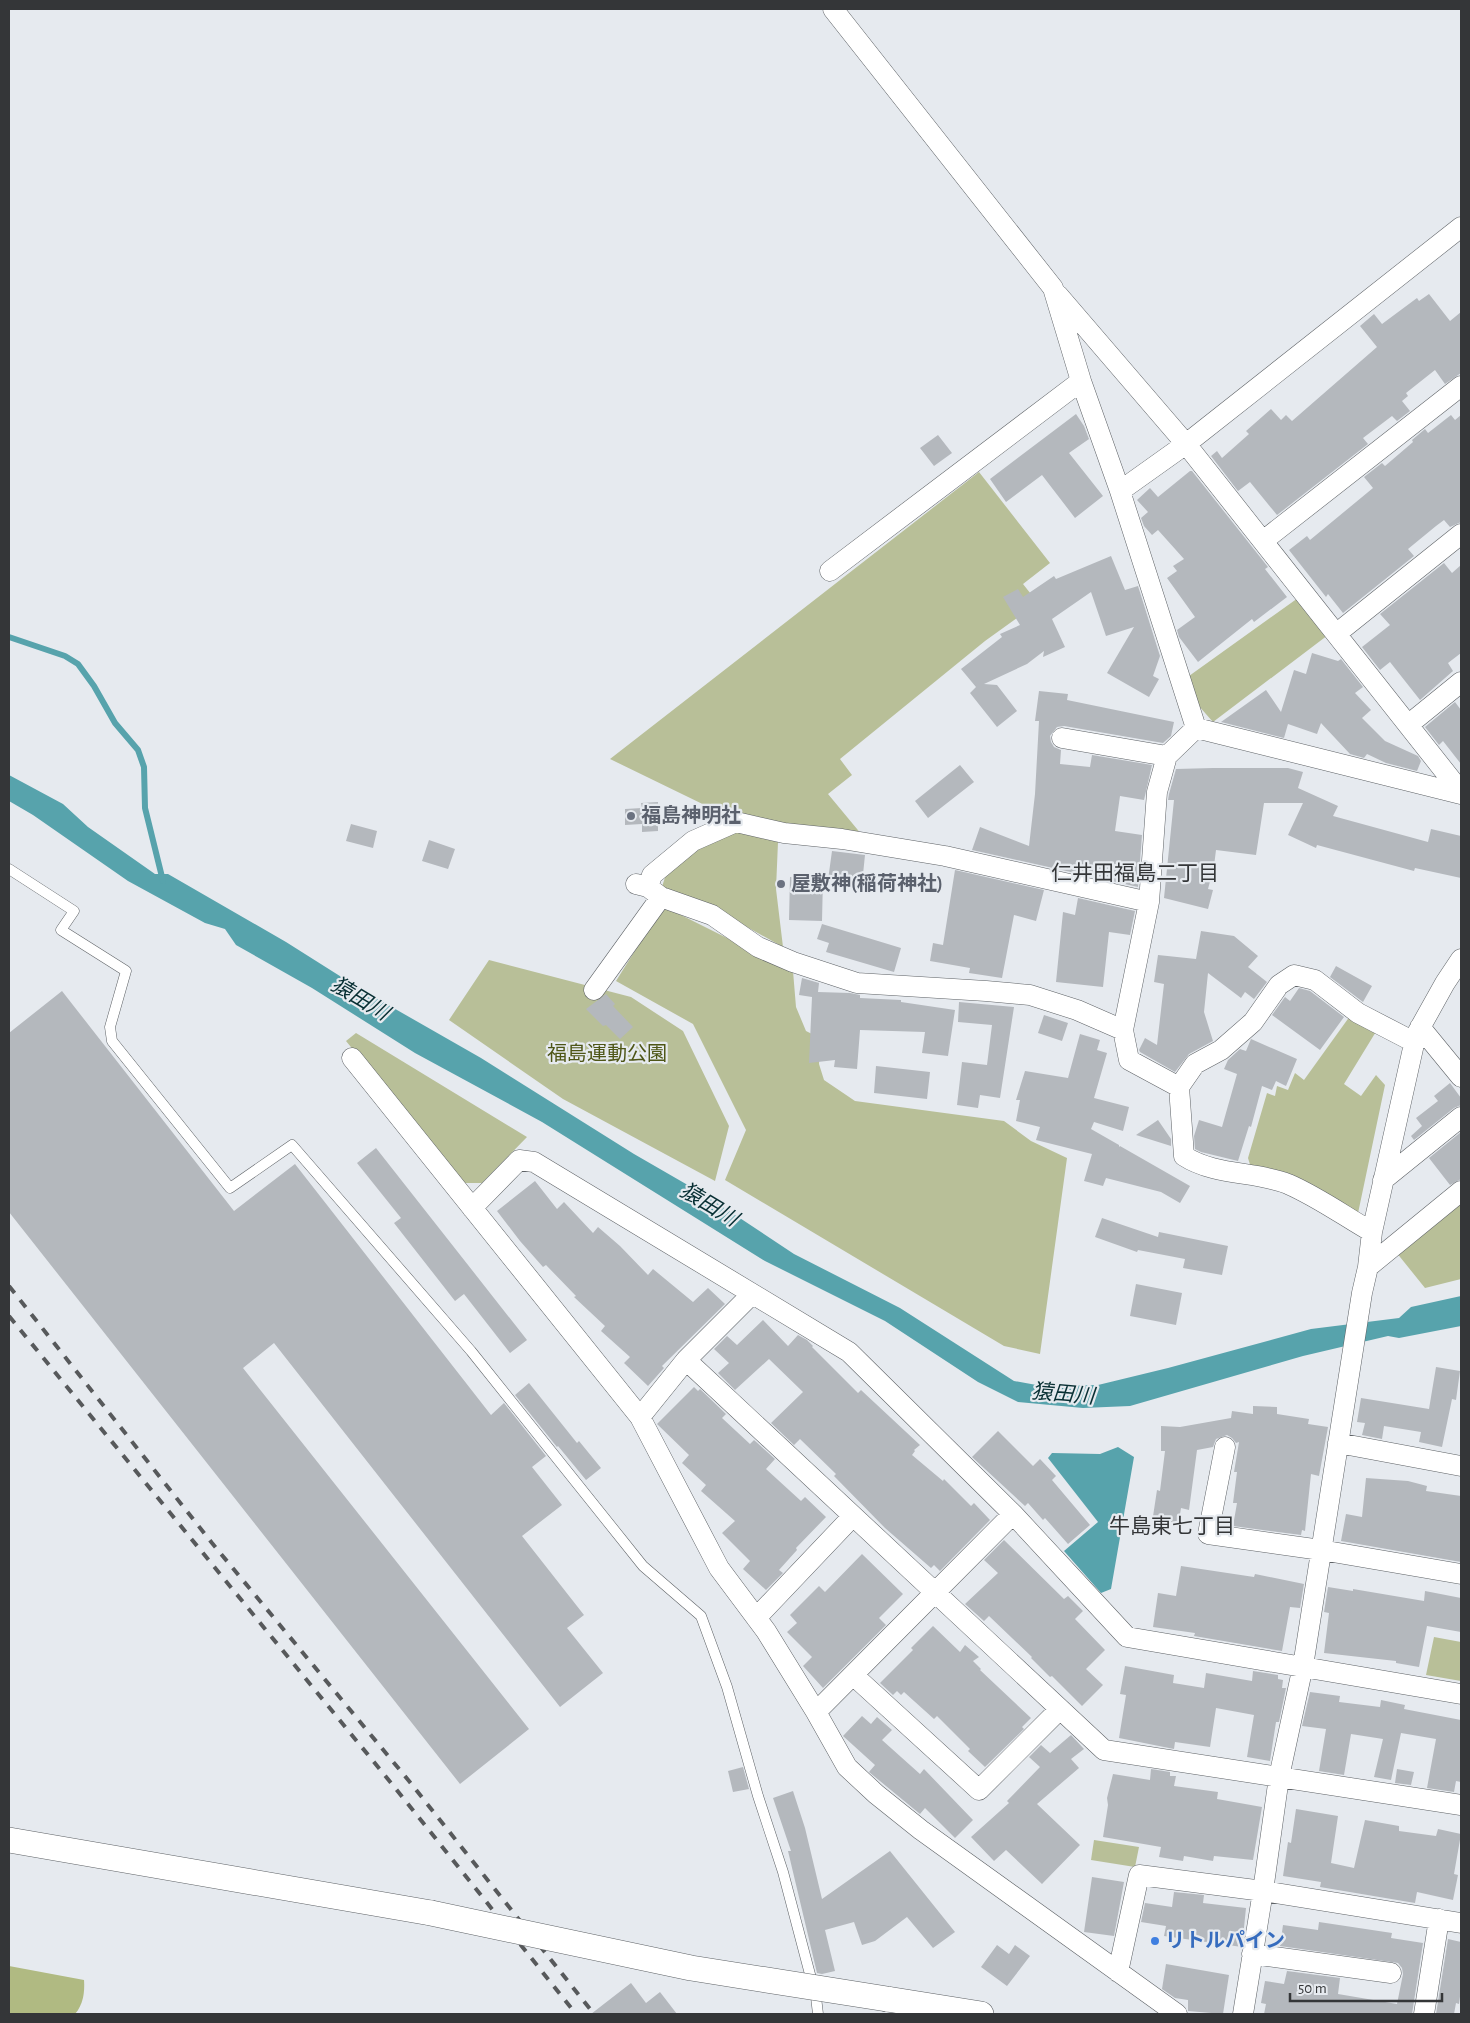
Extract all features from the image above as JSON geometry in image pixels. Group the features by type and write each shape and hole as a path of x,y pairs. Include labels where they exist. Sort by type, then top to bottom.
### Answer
{"street":[{"path":"833,9 1053,288 1186,444 1461,793"},
{"path":"1120,492 1186,444 1461,227"},
{"path":"1053,288 1081,381 1120,492 1196,728"},
{"path":"830,571 1081,381"},
{"path":"1263,541 1461,386"},
{"path":"1336,634 1461,534"},
{"path":"1408,725 1461,682"},
{"path":"1179,1087 1129,1060 1123,1030 1149,902 1157,792 1167,756 1196,728"},
{"path":"1196,728 1461,793"},
{"path":"1062,738 1167,756"},
{"path":"594,990 648,889 652,875 693,841 736,822 784,834 842,839 945,856 1149,902"},
{"path":"648,889 712,915 758,947 793,962 857,983 1030,995 1077,1010 1123,1030"},
{"path":"1243,2014 1280,1777 1303,1666 1362,1293 1368,1267 1372,1232 1417,1035 1445,983 1461,959"},
{"path":"1372,1232 1322,1202 1286,1184 1197,1164 1184,1156 1179,1087 1195,1064 1221,1050 1247,1028 1279,985 1294,975 1314,980 1358,1012 1417,1035 1461,1078"},
{"path":"352,1058 640,1417 719,1568 756,1618 816,1712 847,1767 876,1794 921,1830 1177,2014"},
{"path":"1383,1180 1461,1117"},
{"path":"472,1208 519,1160 534,1162 849,1352 1013,1514 1127,1637 1461,1694"},
{"path":"1368,1267 1461,1191"},
{"path":"640,1417 686,1360 752,1294"},
{"path":"686,1360 1104,1750 1461,1805"},
{"path":"1338,1444 1461,1466"},
{"path":"1225,1447 1208,1534 1321,1550 1461,1574"},
{"path":"816,1712 1013,1514"},
{"path":"756,1618 853,1516"},
{"path":"853,1675 979,1790 1060,1709"},
{"path":"9,1840 431,1912 690,1968 981,2014"},
{"path":"1118,1972 1139,1875 1263,1891 1461,1922"},
{"path":"1424,2014 1439,1919"},
{"path":"1252,1954 1391,1973"}],"lane":[{"path":"9,869 74,911 61,930 126,971 110,1026 112,1041 230,1188 292,1146 471,1351 643,1566 701,1616 727,1687 758,1796 783,1872 816,1997 818,2014"}],"green space":[{"path":"979,472 1050,563 1023,584 1038,603 985,641 840,759 852,775 828,794 862,835 787,830 721,813 610,759"},
{"path":"1298,598 1328,635 1213,722 1198,705 1189,676"},
{"path":"734,831 778,842 776,889 783,947 722,913 662,887 666,874 713,838"},
{"path":"663,906 793,971 796,1007 806,1031 820,1038 819,1064 824,1080 855,1101 1004,1121 1031,1141 1067,1158 1040,1354 1004,1346 725,1180 746,1130 693,1024 616,981"},
{"name":"福島運動公園","path":"489,960 631,997 683,1031 729,1126 715,1181 563,1099 449,1020"},
{"path":"1350,1016 1377,1030 1344,1084 1361,1096 1376,1075 1385,1085 1357,1218 1251,1168 1248,1158 1267,1093 1275,1096 1277,1086 1288,1090 1295,1073 1304,1080"},
{"path":"356,1033 527,1137 482,1183 462,1183 346,1041"},
{"path":"1461,1201 1461,1279 1425,1288 1396,1252"},
{"path":"1434,1637 1461,1642 1461,1681 1426,1675"},
{"path":"1094,1840 1139,1847 1135,1867 1091,1860"},
{"path":"9,1966 84,1980 83,1998 80,2007 75,2014 9,2014"}],"water":[{"name":"猿田川","path":"9,775 63,804 88,827 155,874 168,874 286,942 362,990 481,1058 634,1154 705,1195 794,1254 900,1308 1014,1381 1042,1386 1098,1385 1311,1329 1399,1318 1411,1307 1461,1296 1461,1326 1399,1338 1388,1336 1303,1356 1130,1406 1083,1408 1018,1402 978,1382 885,1321 765,1261 542,1122 415,1053 312,988 236,945 225,929 205,923 128,881 33,815 9,801"},
{"path":"1118,1447 1134,1457 1111,1589 1101,1593 1064,1551 1098,1522 1048,1458 1052,1453 1100,1454"}],"building":[{"path":"1429,294 1450,321 1461,312 1461,373 1445,384 1435,370 1406,393 1408,396 1402,401 1410,411 1397,421 1392,416 1363,438 1368,444 1277,515 1250,482 1238,491 1211,456 1217,451 1222,458 1249,434 1246,431 1271,409 1281,420 1286,415 1292,421 1377,347 1360,326 1374,314 1382,324 1417,298 1419,301"},
{"path":"1076,414 1084,426 1089,439 1069,453 1103,496 1075,518 1042,475 1006,502 990,479"},
{"path":"1451,415 1455,420 1461,415 1461,522 1450,527 1444,520 1436,526 1408,549 1414,556 1343,613 1328,594 1326,597 1289,550 1307,536 1310,540 1373,488 1364,477 1382,463 1385,466 1425,429 1428,433"},
{"path":"938,435 952,453 934,466 920,448"},
{"path":"1192,471 1268,567 1265,569 1287,597 1254,622 1252,619 1198,662 1179,637 1177,630 1195,617 1167,578 1177,571 1173,566 1184,559 1158,530 1152,535 1144,526 1141,518 1148,512 1137,500 1150,488 1158,497"},
{"path":"1111,556 1125,590 1138,586 1160,656 1153,676 1159,679 1149,697 1107,673 1134,627 1106,636 1091,592 1052,619 1065,647 1043,657 1044,651 1027,664 984,684 997,685 1017,711 997,727 970,693 976,687 961,669 1002,637 1000,634 1020,625 1003,597 1018,589 1023,597 1054,576 1056,579"},
{"path":"1444,563 1452,573 1461,565 1461,653 1448,663 1453,671 1420,700 1390,662 1380,670 1362,647 1390,625 1380,614"},
{"path":"1312,653 1338,661 1341,659 1363,687 1355,693 1371,710 1362,718 1385,741 1418,756 1421,761 1417,771 1386,763 1367,754 1364,758 1350,754 1321,723 1317,734 1288,724 1284,738 1221,722 1266,690 1281,712 1294,670 1306,674"},
{"path":"1039,691 1068,694 1067,700 1174,722 1171,736 1163,743 1064,726 1057,727 1050,736 1054,747 1061,750 1060,764 1090,767 1092,755 1152,765 1144,800 1120,796 1115,831 1142,835 1138,887 972,850 980,827 1029,846 1035,794 1039,721 1035,721"},
{"path":"1455,702 1461,710 1461,764 1443,741 1439,745 1425,727"},
{"path":"960,765 974,782 928,818 915,801"},
{"path":"1288,768 1303,772 1298,788 1338,806 1333,816 1428,842 1431,829 1461,836 1461,878 1415,868 1414,871 1317,845 1316,848 1288,835 1303,803 1264,803 1256,855 1216,850 1208,889 1213,890 1208,909 1164,898 1174,800 1168,800 1176,769"},
{"path":"658,802 658,831 642,832 642,824 625,825 625,809 642,808 641,803"},
{"path":"351,824 377,831 373,848 346,841"},
{"path":"429,840 455,849 448,869 422,861"},
{"path":"832,851 865,855 862,884 828,880"},
{"path":"955,870 1044,890 1036,921 1014,915 1002,978 969,973 970,968 930,961 933,943 943,945"},
{"path":"790,877 823,878 822,921 789,920"},
{"path":"1078,898 1135,911 1130,935 1109,932 1103,987 1056,982 1063,912 1075,915"},
{"path":"822,924 901,948 894,972 826,952 829,943 817,939"},
{"path":"1201,931 1234,936 1258,956 1248,967 1267,982 1254,999 1245,992 1241,998 1208,973 1204,1012 1213,1041 1189,1054 1175,1072 1139,1050 1145,1038 1157,1045 1164,984 1154,982 1158,955 1196,959"},
{"path":"1336,966 1372,986 1363,1002 1330,977"},
{"path":"802,978 819,983 818,992 850,993 860,995 860,998 901,1000 901,1002 955,1010 948,1056 922,1053 925,1032 860,1030 857,1069 834,1067 835,1060 809,1063 812,997 799,995"},
{"path":"1299,988 1310,991 1344,1017 1320,1050 1272,1015 1285,997 1290,1001"},
{"path":"62,991 234,1211 295,1164 491,1415 504,1403 546,1456 532,1467 562,1505 522,1536 584,1615 567,1628 603,1673 560,1707 274,1343 243,1368 529,1729 460,1784 9,1212 9,1033"},
{"path":"606,994 615,1004 613,1006 633,1027 620,1039 586,1009"},
{"path":"959,1002 1014,1007 1000,1098 980,1095 978,1108 957,1105 962,1062 987,1065 992,1025 958,1022"},
{"path":"1044,1015 1068,1023 1062,1041 1038,1033"},
{"path":"1080,1034 1100,1040 1097,1050 1107,1053 1094,1098 1129,1107 1123,1131 1094,1122 1091,1129 1119,1145 1119,1147 1190,1186 1180,1203 1161,1192 1106,1178 1103,1186 1084,1181 1092,1154 1036,1140 1040,1127 1016,1121 1020,1100 1016,1100 1025,1071 1068,1078"},
{"path":"1251,1039 1297,1059 1286,1086 1276,1081 1272,1090 1262,1086 1251,1127 1249,1126 1238,1161 1201,1152 1195,1149 1194,1136 1199,1120 1222,1127 1237,1074 1224,1069 1228,1060 1240,1049 1246,1051"},
{"path":"876,1066 930,1072 927,1099 874,1093"},
{"path":"1450,1083 1461,1098 1461,1105 1454,1108 1414,1140 1411,1136 1422,1126 1416,1118 1438,1101 1434,1096"},
{"path":"1158,1120 1171,1139 1171,1146 1136,1135"},
{"path":"1461,1132 1461,1179 1450,1185 1429,1158"},
{"path":"376,1148 527,1340 510,1353 464,1294 455,1301 394,1223 401,1218 357,1163"},
{"path":"535,1181 557,1209 564,1202 593,1233 598,1227 620,1246 648,1275 653,1269 693,1302 708,1288 725,1304 662,1366 664,1368 648,1386 624,1363 630,1357 601,1331 605,1326 574,1297 576,1296 546,1265 543,1267 497,1211"},
{"path":"1102,1218 1158,1237 1159,1232 1228,1246 1222,1275 1183,1268 1185,1259 1138,1250 1137,1252 1095,1237"},
{"path":"1136,1284 1182,1293 1176,1325 1130,1316"},
{"path":"763,1320 788,1346 798,1335 807,1340 858,1393 861,1390 920,1445 914,1450 912,1455 943,1481 944,1479 971,1506 974,1503 990,1520 940,1571 934,1565 931,1568 885,1528 834,1476 836,1474 800,1439 794,1445 771,1423 803,1392 769,1359 735,1390 718,1373 729,1363 714,1349 727,1336 737,1345"},
{"path":"1436,1367 1460,1371 1456,1400 1452,1399 1442,1447 1419,1442 1421,1432 1384,1426 1382,1439 1362,1435 1365,1423 1357,1422 1361,1398 1429,1409"},
{"path":"529,1383 577,1443 579,1441 601,1468 586,1480 515,1395"},
{"path":"694,1387 698,1391 700,1389 726,1414 722,1418 750,1444 754,1440 775,1459 766,1469 801,1501 805,1497 826,1517 796,1548 797,1550 779,1570 783,1573 766,1590 743,1569 750,1561 722,1533 735,1521 701,1491 706,1485 682,1463 689,1455 657,1424"},
{"path":"1253,1406 1277,1407 1277,1414 1309,1419 1308,1424 1328,1427 1319,1476 1311,1474 1305,1531 1302,1530 1301,1535 1233,1526 1237,1503 1233,1503 1237,1472 1234,1472 1239,1442 1236,1443 1227,1435 1216,1439 1213,1447 1197,1450 1189,1510 1181,1508 1178,1527 1152,1523 1157,1490 1160,1491 1165,1451 1161,1451 1161,1426 1180,1427 1231,1418 1232,1411 1253,1414"},
{"path":"998,1431 1033,1466 1040,1459 1056,1476 1052,1480 1090,1525 1068,1544 1045,1518 1043,1520 1028,1503 1025,1506 972,1457"},
{"path":"1366,1478 1408,1481 1427,1486 1426,1491 1461,1496 1461,1562 1341,1541 1346,1514 1362,1517"},
{"path":"1004,1540 1064,1599 1068,1596 1083,1611 1075,1619 1105,1650 1086,1669 1103,1685 1082,1706 989,1616 984,1621 965,1604 998,1573 984,1560"},
{"path":"862,1554 903,1594 879,1618 886,1625 823,1688 803,1666 812,1657 787,1632 797,1623 790,1615 819,1586 825,1592"},
{"path":"1181,1566 1254,1577 1255,1574 1304,1584 1300,1608 1290,1607 1282,1651 1194,1636 1195,1633 1153,1627 1158,1593 1176,1596"},
{"path":"1328,1587 1353,1591 1353,1589 1424,1601 1425,1591 1461,1598 1461,1632 1427,1626 1419,1667 1396,1663 1396,1661 1324,1653 1329,1613 1324,1612"},
{"path":"933,1626 960,1652 965,1645 979,1657 973,1661 980,1670 1031,1718 1022,1727 1024,1729 985,1767 937,1716 934,1719 904,1692 901,1695 897,1691 893,1695 880,1683 913,1650 911,1648"},
{"path":"1125,1666 1174,1675 1173,1683 1204,1688 1206,1673 1252,1681 1253,1671 1278,1675 1278,1679 1283,1680 1282,1688 1286,1688 1279,1722 1276,1722 1270,1761 1247,1757 1254,1715 1216,1708 1210,1747 1175,1742 1174,1749 1119,1738 1126,1695 1120,1694"},
{"path":"1310,1692 1340,1696 1339,1702 1380,1707 1381,1700 1405,1705 1404,1709 1461,1720 1461,1782 1456,1781 1454,1792 1427,1788 1436,1739 1401,1733 1391,1780 1374,1777 1383,1739 1351,1734 1344,1775 1319,1771 1326,1729 1302,1726"},
{"path":"862,1716 871,1724 877,1717 892,1730 882,1740 920,1774 924,1769 973,1820 955,1838 925,1808 920,1814 869,1772 875,1765 843,1736"},
{"path":"1071,1735 1084,1749 1071,1759 1079,1768 1037,1804 1080,1845 1042,1884 1006,1850 994,1861 971,1837 1009,1803 1007,1801 1040,1767 1029,1757 1041,1745 1050,1753"},
{"path":"743,1767 749,1789 733,1792 728,1771"},
{"path":"1151,1769 1170,1772 1170,1776 1176,1776 1174,1786 1218,1792 1217,1799 1262,1807 1253,1860 1214,1856 1213,1861 1184,1856 1183,1861 1159,1857 1161,1847 1103,1837 1108,1805 1107,1798 1113,1774 1150,1780"},
{"path":"1397,1769 1414,1772 1411,1785 1395,1783"},
{"path":"793,1791 805,1828 822,1899 890,1851 955,1932 933,1948 907,1917 875,1941 862,1945 854,1922 825,1930 835,1971 822,1974 817,1973 788,1851 791,1851 773,1798"},
{"path":"1296,1809 1338,1816 1331,1863 1354,1868 1365,1820 1399,1826 1399,1831 1436,1836 1438,1829 1461,1834 1454,1874 1458,1875 1453,1900 1417,1892 1415,1903 1320,1887 1321,1882 1283,1876 1288,1842 1291,1843"},
{"path":"1092,1877 1124,1882 1114,1936 1084,1932"},
{"path":"1174,1892 1204,1895 1203,1903 1246,1908 1242,1947 1164,1936 1166,1926 1141,1922 1145,1903 1172,1907"},
{"path":"1319,1922 1392,1933 1391,1938 1423,1943 1412,2014 1264,2014 1266,2004 1261,2003 1265,1981 1284,1984 1287,1971 1340,1978 1338,1994 1397,2004 1403,1974 1402,1968 1398,1963 1280,1946 1283,1925 1318,1930"},
{"path":"1448,1939 1461,1942 1461,1989 1459,2004 1456,2003 1454,2014 1436,2014"},
{"path":"997,1945 1009,1954 1015,1945 1030,1956 1007,1986 981,1967"},
{"path":"1166,1964 1229,1975 1223,2014 1188,2011 1188,2000 1175,1998 1162,1989"},
{"path":"631,1983 646,2003 660,1992 677,2014 591,2014"}],"waterway":[{"path":"9,637 65,656 78,664 94,686 115,723 138,750 144,767 145,808 163,881"}],"railway":[{"path":"9,1286 212,1543 409,1781 594,2014"},
{"path":"9,1316 396,1789 576,2014"}],"place":[{"name":"福島神明社","path":"631,816"},
{"name":"屋敷神(稲荷神社)","path":"781,884"},
{"name":"リトルパイン","path":"1155,1941"}],"district":[{"name":"仁井田福島二丁目","path":"1135,873"},
{"name":"牛島東七丁目","path":"1172,1526"}]}
